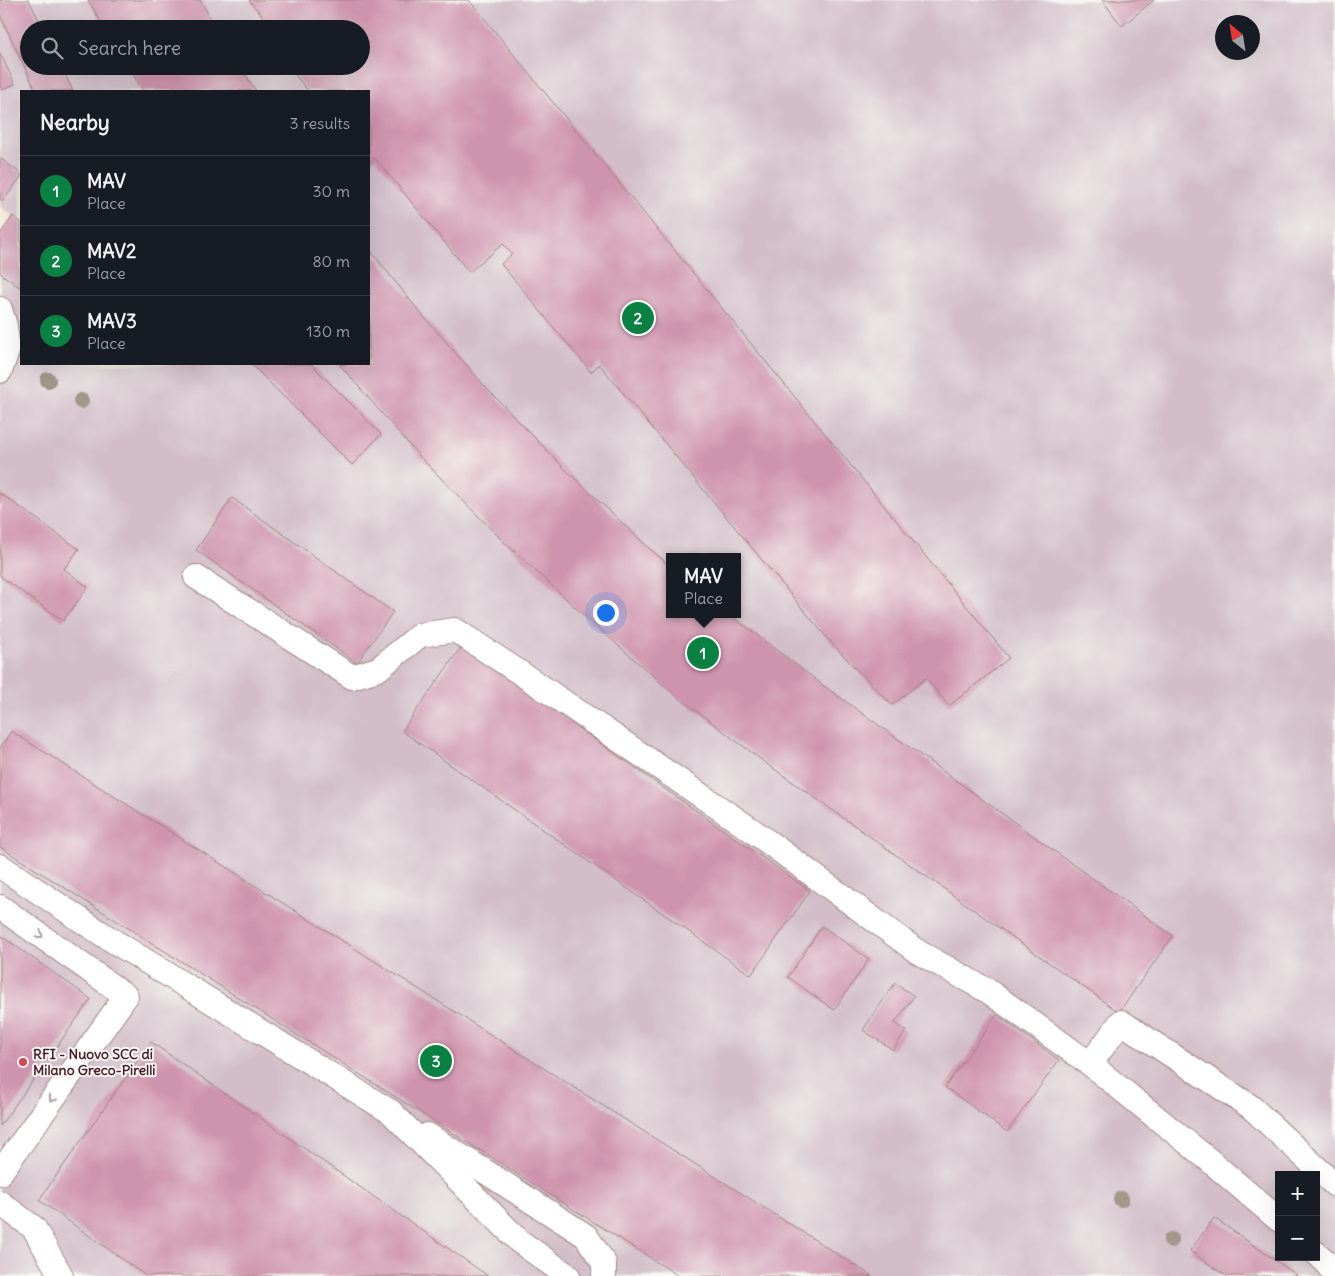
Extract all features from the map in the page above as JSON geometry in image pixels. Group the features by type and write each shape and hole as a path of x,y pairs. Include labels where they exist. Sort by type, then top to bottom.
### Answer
{"lane":[{"path":"0,309 5,325 8,349 0,371"},
{"path":"196,577 352,677 378,669 420,635 455,630 753,831 918,952 988,991 1090,1064 1209,1160 1275,1217"},
{"path":"0,866 102,934 391,1112 586,1236 604,1263 604,1276"},
{"path":"0,907 126,996 0,1173"},
{"path":"1090,1064 1121,1022 1251,1107 1335,1185"},
{"path":"391,1112 519,1241 568,1276"},
{"path":"0,1203 34,1228 61,1276"},
{"path":"1320,1256 1335,1274"}],"shaded area":[{"path":"0,0 1335,0 1335,1276 0,1276 0,234 13,216 0,206"}],"building":[{"path":"0,0 29,0 39,20 20,20 20,57 0,15"},
{"path":"88,0 200,0 212,20 100,20"},
{"path":"249,0 469,0 1009,658 949,706 926,678 892,705 827,638 599,364 591,372 501,264 512,254 503,244 469,272 375,158 370,162 370,90 307,90 295,75 370,75 370,20 266,20"},
{"path":"1102,0 1154,0 1122,26"},
{"path":"0,53 15,84 2,90 0,87"},
{"path":"28,75 65,75 73,90 36,90"},
{"path":"133,75 246,75 255,90 142,90"},
{"path":"0,158 20,173 20,178 3,201 0,199"},
{"path":"13,216 20,221 20,287 0,273 0,234"},
{"path":"370,250 418,310 491,393 568,472 666,562 666,618 734,618 824,686 1173,936 1119,1012 767,764 674,694 502,540 420,457 340,365 370,365"},
{"path":"252,365 312,365 381,434 352,465"},
{"path":"0,493 79,549 64,569 88,587 63,621 0,576"},
{"path":"232,498 393,612 357,663 196,550"},
{"path":"462,646 810,891 751,975 402,731"},
{"path":"11,731 872,1276 679,1276 0,847 0,748"},
{"path":"822,926 869,959 834,1010 788,977"},
{"name":"RFI - Nuovo SCC di Milano Greco-Pirelli","path":"0,935 91,999 0,1126"},
{"path":"895,983 914,996 895,1023 906,1031 893,1050 863,1030"},
{"path":"997,1015 1059,1060 1007,1132 945,1087"},
{"path":"151,1042 488,1276 146,1276 39,1200"},
{"path":"1214,1218 1298,1276 1226,1276 1190,1251"}],"place":[{"name":"MAV2","path":"638,318"},
{"name":"MAV","path":"703,653"},
{"name":"MAV3","path":"436,1061"},
{"name":"RFI - Nuovo SCC di Milano Greco-Pirelli","path":"23,1062"}]}
